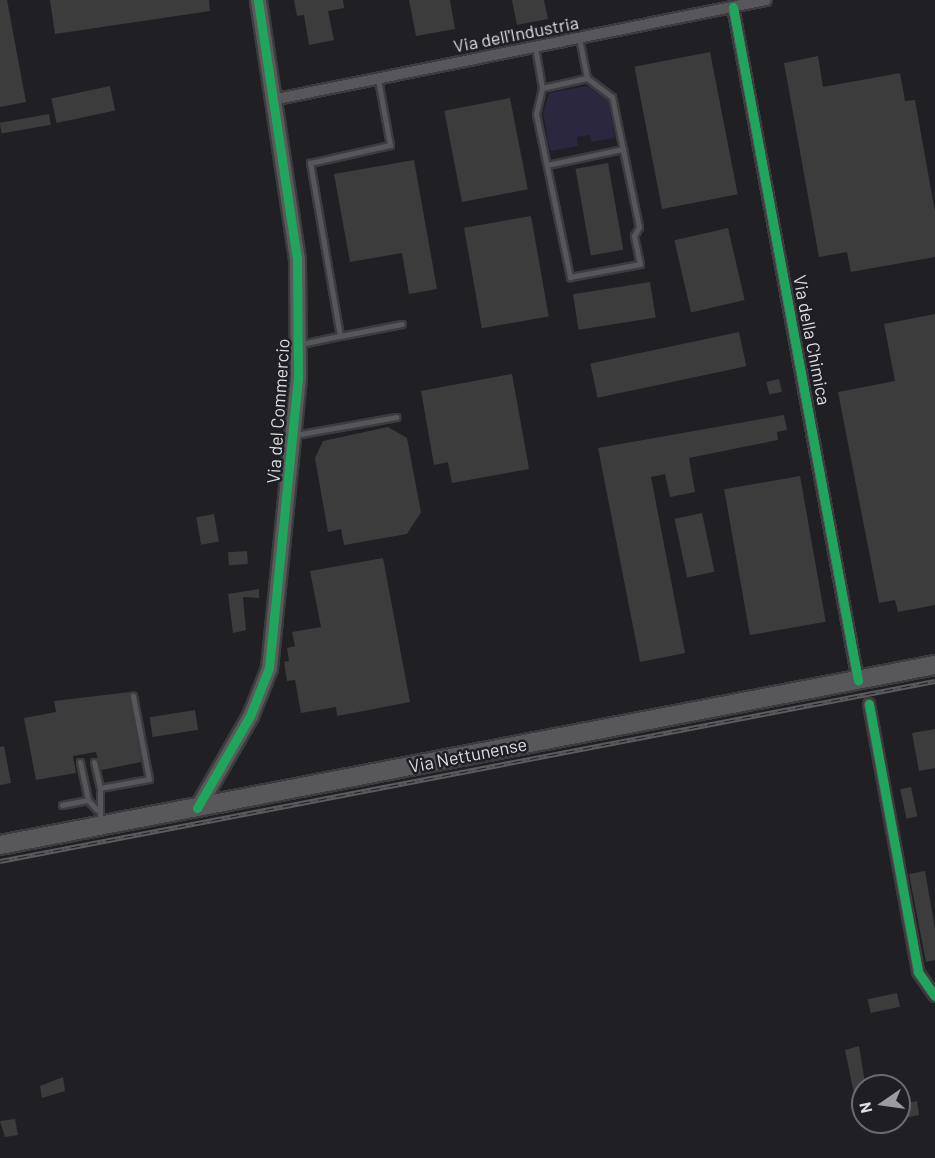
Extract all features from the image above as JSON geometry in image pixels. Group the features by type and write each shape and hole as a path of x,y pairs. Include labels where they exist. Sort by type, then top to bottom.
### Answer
{"main road":[{"name":"Via Nettunense","path":"0,845 99,818 197,808 935,665"}],"street":[{"name":"Via del Commercio","path":"197,808 250,717 269,668 294,435 301,344 296,252 258,0"},
{"name":"Via dell'Industria","path":"272,100 766,0"},
{"name":"Via della Chimica","path":"733,7 858,680"},
{"path":"869,704 918,972 935,996"}],"lane":[{"path":"535,47 542,88 536,114 570,277 640,264 634,236 639,227 612,97 587,78 579,38"},
{"path":"542,88 587,78"},
{"path":"340,336 310,163 390,145 378,79"},
{"path":"547,165 623,149"},
{"path":"301,344 402,324"},
{"path":"294,435 396,417"},
{"path":"100,788 149,779 133,696"},
{"path":"80,762 88,800 99,818"},
{"path":"94,762 100,788 99,818"},
{"path":"62,805 88,800"}],"shaded area":[{"path":"587,86 608,100 615,138 591,142 590,135 577,137 578,146 550,151 543,113 549,93"}],"building":[{"path":"0,0 7,0 26,102 0,107"},
{"path":"50,0 209,0 210,11 55,34"},
{"path":"294,0 343,0 344,8 328,11 334,40 309,45 304,15 297,16"},
{"path":"409,0 450,0 455,29 416,36"},
{"path":"512,0 544,0 548,19 517,25"},
{"path":"710,52 738,194 662,209 634,67"},
{"path":"818,56 823,87 900,73 905,101 915,100 935,212 935,257 851,272 847,252 819,257 784,63"},
{"path":"110,86 115,110 57,123 51,98"},
{"path":"510,98 528,189 462,202 444,111"},
{"path":"49,114 51,125 2,134 0,123"},
{"path":"414,160 437,289 409,294 402,253 350,262 334,174"},
{"path":"608,163 623,250 591,255 576,169"},
{"path":"531,216 549,316 482,328 464,228"},
{"path":"728,228 745,300 691,312 674,240"},
{"path":"650,282 656,318 579,330 573,294"},
{"path":"935,314 935,605 898,612 895,600 879,603 838,392 895,381 884,324"},
{"path":"739,332 746,366 598,398 590,364"},
{"path":"512,374 529,469 452,483 448,462 434,465 421,391"},
{"path":"779,379 782,392 769,395 766,382"},
{"path":"784,415 787,430 777,432 778,440 689,458 695,492 670,497 665,474 651,477 685,653 640,662 598,448"},
{"path":"388,427 407,438 421,512 407,534 344,545 341,529 328,532 315,458 323,441"},
{"path":"800,476 826,622 750,635 724,489"},
{"path":"702,513 714,572 687,578 675,519"},
{"path":"214,514 219,542 201,545 196,517"},
{"path":"247,551 248,564 229,565 228,552"},
{"path":"383,558 410,702 337,716 336,707 301,713 295,680 287,681 284,662 289,661 287,648 295,646 292,632 321,627 310,571"},
{"path":"259,589 259,598 243,597 246,630 233,633 228,594"},
{"path":"130,692 141,762 101,770 96,752 73,756 76,773 36,780 24,718 56,712 54,701"},
{"path":"195,710 198,730 153,737 150,717"},
{"path":"935,729 935,768 919,771 912,733"},
{"path":"4,746 11,783 0,785 0,747"},
{"path":"911,787 917,816 906,819 900,789"},
{"path":"925,871 935,929 935,960 926,962 909,874"},
{"path":"897,993 900,1007 871,1013 868,999"},
{"path":"859,1046 864,1074 851,1074 851,1079 845,1050"},
{"path":"63,1077 65,1091 42,1098 40,1086"},
{"path":"917,1101 919,1115 911,1117 911,1102"},
{"path":"15,1119 18,1135 5,1137 0,1121"}],"railway":[{"path":"0,861 935,681"}],"cycle path":[{"path":"197,808 250,716 269,668 298,377 297,259 258,0"},
{"path":"733,7 858,680"},
{"path":"869,704 918,972 935,996"}]}
